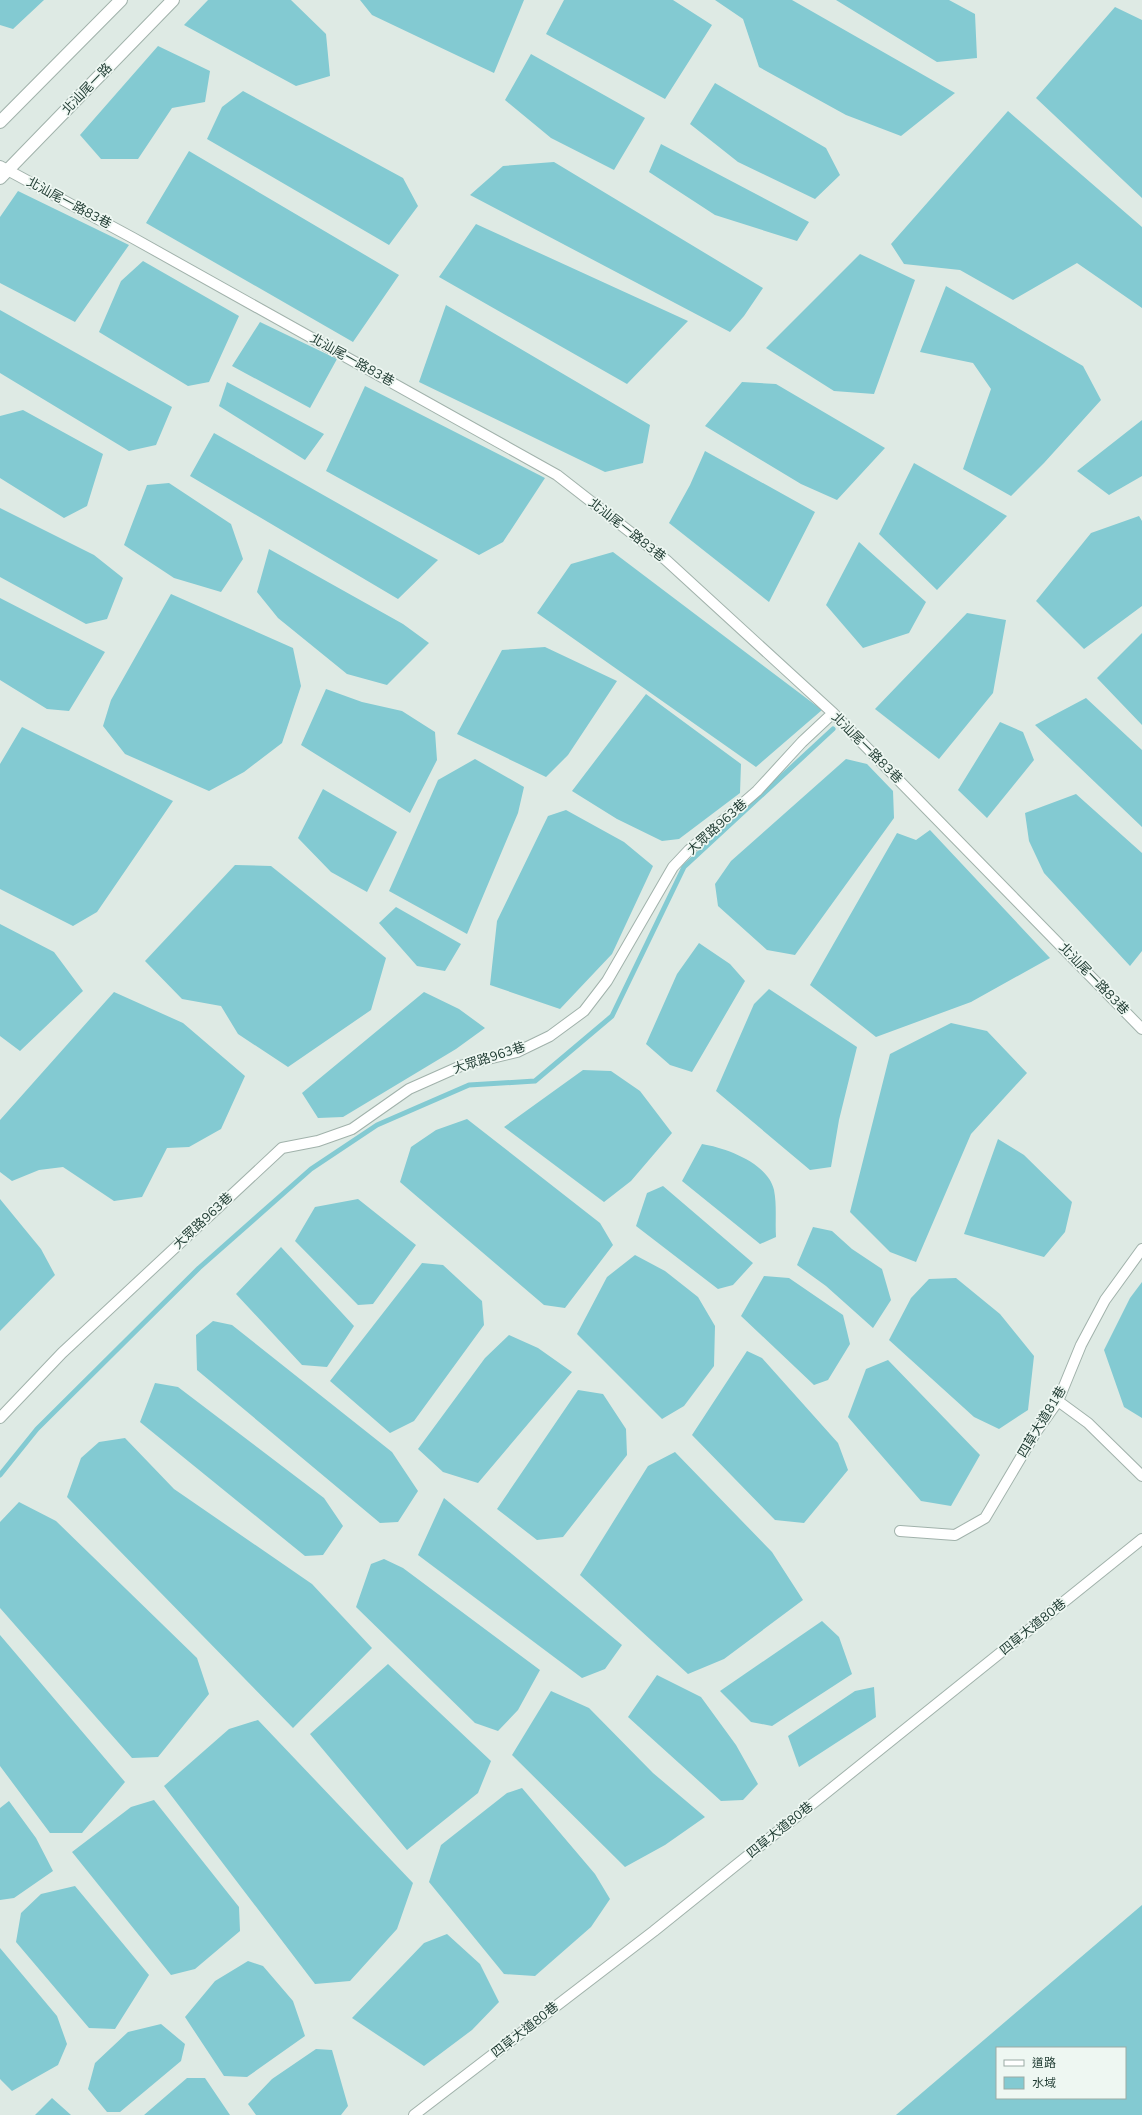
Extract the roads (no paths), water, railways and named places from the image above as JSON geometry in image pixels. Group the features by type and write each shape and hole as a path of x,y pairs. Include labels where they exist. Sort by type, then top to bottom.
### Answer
{"street":[{"path":"0,122 121,0"},
{"name":"北汕尾一路","path":"3,171 173,0"}],"lane":[{"name":"北汕尾一路83巷","path":"3,171 133,238 557,475 666,560 833,713 1142,1029"},
{"name":"大眾路963巷","path":"0,1418 62,1353 282,1148 318,1141 352,1129 409,1089 463,1065 517,1052 550,1036 584,1011 607,981 674,867 690,850 757,791 802,742 833,713"},
{"name":"四草大道81巷","path":"900,1530 955,1535 985,1518 1036,1432 1058,1401 1082,1345 1105,1300 1142,1249"},
{"path":"1058,1401 1088,1423 1142,1476"},
{"name":"四草大道80巷","path":"414,2115 660,1926 1142,1539"}],"water":[{"path":"0,0 44,0 13,29 0,25"},
{"path":"208,0 291,0 326,34 330,76 296,86 184,25"},
{"path":"360,0 524,0 494,73 372,15"},
{"path":"564,0 673,0 712,25 665,99 546,34"},
{"path":"715,0 792,0 955,93 901,136 846,115 759,67 743,19"},
{"path":"836,0 949,0 975,14 977,58 937,62"},
{"path":"1115,7 1142,20 1142,198 1036,98"},
{"path":"158,46 210,71 205,102 172,108 138,159 101,159 80,135"},
{"path":"531,54 645,118 614,170 551,138 505,100"},
{"path":"715,83 826,148 840,175 815,199 738,162 690,124"},
{"path":"243,91 403,178 418,206 389,245 207,139 222,107"},
{"path":"1008,111 1142,227 1142,308 1077,263 1013,300 960,270 904,264 891,244"},
{"path":"661,144 809,222 797,241 715,215 649,172"},
{"path":"189,151 399,275 353,342 146,223"},
{"path":"554,162 763,288 744,316 730,332 470,195 503,166"},
{"path":"18,191 129,245 75,322 0,283 0,217"},
{"path":"476,224 688,321 627,384 439,277"},
{"path":"860,254 915,280 874,394 834,391 766,348"},
{"path":"143,261 239,316 209,382 188,386 99,332 121,281"},
{"path":"946,286 1083,366 1101,400 1044,463 1011,496 963,469 991,389 973,363 920,352"},
{"path":"446,305 650,425 643,463 605,472 419,382"},
{"path":"0,310 172,407 156,445 129,451 0,373"},
{"path":"260,322 337,359 310,408 232,366"},
{"path":"227,382 324,434 305,460 219,406"},
{"path":"742,382 776,384 885,448 837,500 801,484 705,426"},
{"path":"365,386 545,478 503,542 479,555 326,471"},
{"path":"23,410 103,454 87,506 64,518 0,478 0,416"},
{"path":"1142,420 1142,476 1109,495 1077,471"},
{"path":"214,433 438,560 398,599 190,476"},
{"path":"705,451 815,512 769,602 669,523 690,485"},
{"path":"914,463 1007,516 937,590 879,534"},
{"path":"169,483 231,524 243,559 221,592 174,578 124,545 147,485"},
{"path":"0,508 94,555 123,578 107,619 86,624 0,577"},
{"path":"1139,516 1142,521 1142,606 1084,649 1036,601 1091,533"},
{"path":"859,542 926,602 909,633 863,648 826,605"},
{"path":"269,549 403,624 429,643 387,685 347,674 278,618 257,592"},
{"path":"613,552 822,710 756,767 537,613 571,564"},
{"path":"171,594 293,648 301,686 282,743 244,772 209,791 125,754 103,726 111,700"},
{"path":"0,598 105,652 69,711 47,709 0,680"},
{"path":"967,613 1006,620 993,693 939,759 875,709"},
{"path":"1142,633 1142,725 1097,678"},
{"path":"545,647 617,681 568,755 546,777 457,734 502,650"},
{"path":"326,689 362,702 402,711 435,732 437,760 410,813 301,745"},
{"path":"646,694 741,764 740,793 679,839 662,841 617,819 572,791"},
{"path":"1086,698 1142,750 1142,827 1035,725"},
{"path":"1000,722 1023,732 1034,760 987,818 958,790"},
{"path":"22,727 173,801 97,912 73,926 0,889 0,764"},
{"path":"475,759 524,787 518,813 467,934 389,891 438,780"},
{"path":"846,759 867,764 893,791 894,818 795,955 767,950 718,906 715,884 731,861"},
{"path":"323,789 397,832 367,892 331,872 298,838"},
{"path":"1076,794 1142,853 1142,951 1130,966 1044,873 1029,841 1025,813"},
{"path":"566,810 624,842 653,866 612,954 560,1009 490,985 497,921 548,816"},
{"path":"930,830 1050,958 971,1002 876,1037 810,985 897,833 916,840"},
{"path":"235,865 271,866 386,958 371,1010 288,1067 238,1034 221,1006 182,999 145,961"},
{"path":"396,907 461,944 445,971 417,966 379,923"},
{"path":"0,924 54,952 83,991 20,1051 0,1036"},
{"path":"699,943 730,964 745,981 692,1072 670,1065 646,1044 677,974"},
{"path":"769,989 857,1047 839,1120 831,1167 810,1170 716,1091 754,1004"},
{"path":"114,992 183,1023 245,1076 221,1129 189,1147 167,1148 142,1197 114,1201 63,1167 39,1170 12,1181 0,1172 0,1120"},
{"path":"424,992 459,1009 485,1028 456,1049 343,1117 318,1118 302,1093"},
{"path":"951,1023 987,1031 1027,1073 971,1134 916,1262 890,1252 850,1212 890,1054"},
{"path":"583,1070 611,1071 640,1091 672,1133 631,1181 604,1202 504,1127"},
{"path":"467,1119 600,1223 613,1245 565,1308 544,1305 400,1182 411,1147 436,1130"},
{"path":"998,1139 1024,1155 1072,1202 1065,1232 1044,1257 964,1234"},
{"path":"702,1144 734,1153 745,1158 764,1172 770,1180 774,1190 776,1237 760,1244 682,1181"},
{"path":"663,1186 753,1263 733,1285 718,1289 636,1226 647,1193"},
{"path":"0,1199 41,1249 55,1275 0,1331"},
{"path":"358,1199 416,1245 373,1304 358,1305 295,1241 315,1207"},
{"path":"813,1227 832,1231 852,1249 882,1269 891,1300 873,1328 826,1286 797,1265"},
{"path":"281,1247 354,1326 327,1367 302,1365 236,1294"},
{"path":"635,1255 665,1271 698,1297 715,1326 714,1366 684,1406 662,1419 577,1334 607,1277"},
{"path":"422,1263 443,1265 482,1301 484,1325 414,1421 390,1433 330,1381"},
{"path":"764,1276 789,1278 843,1315 850,1344 828,1380 814,1385 741,1316"},
{"path":"956,1278 1000,1314 1034,1356 1028,1410 999,1429 974,1417 889,1340 911,1298 929,1279"},
{"path":"1142,1282 1142,1418 1124,1407 1104,1350 1130,1298"},
{"path":"213,1321 232,1325 392,1452 418,1491 398,1522 380,1523 197,1370 196,1335"},
{"path":"509,1335 538,1348 572,1372 478,1483 443,1472 418,1449 485,1358"},
{"path":"747,1351 762,1358 838,1443 848,1470 804,1523 775,1520 692,1435"},
{"path":"888,1360 980,1455 951,1506 921,1501 848,1417 866,1369"},
{"path":"155,1383 178,1387 324,1498 343,1526 323,1555 305,1556 140,1422"},
{"path":"578,1390 603,1394 626,1429 627,1455 563,1537 537,1540 497,1509"},
{"path":"125,1438 174,1489 312,1584 372,1648 293,1728 67,1497 81,1458 99,1442"},
{"path":"675,1452 772,1552 803,1600 724,1659 688,1674 580,1575 648,1466"},
{"path":"444,1498 622,1645 605,1669 582,1678 418,1555"},
{"path":"19,1502 56,1521 197,1658 209,1694 158,1757 132,1758 0,1608 0,1522"},
{"path":"384,1559 403,1568 540,1670 518,1710 498,1731 475,1723 356,1607 371,1564"},
{"path":"822,1621 839,1637 852,1674 772,1726 751,1722 720,1691"},
{"path":"0,1635 125,1782 82,1833 50,1833 0,1766"},
{"path":"388,1664 491,1761 478,1793 407,1850 310,1734"},
{"path":"657,1675 701,1697 736,1745 758,1784 743,1800 721,1801 628,1717"},
{"path":"874,1687 876,1717 799,1767 788,1736 855,1691"},
{"path":"551,1691 589,1708 653,1773 705,1817 665,1845 625,1867 512,1755"},
{"path":"258,1720 413,1883 397,1929 350,1981 315,1984 164,1786 229,1729"},
{"path":"522,1788 595,1874 610,1899 591,1927 535,1976 504,1974 429,1882 441,1845 507,1793"},
{"path":"154,1800 239,1907 240,1931 195,1969 171,1975 72,1852 131,1807"},
{"path":"9,1801 36,1838 53,1871 14,1898 0,1900 0,1808"},
{"path":"75,1886 149,1975 115,2029 89,2028 16,1942 21,1913 41,1894"},
{"path":"1142,1905 1142,2115 896,2115"},
{"path":"447,1934 480,1964 499,2002 472,2030 424,2066 352,2018 424,1943"},
{"path":"0,1948 57,2016 67,2044 58,2065 12,2091 0,2079"},
{"path":"248,1961 263,1966 293,2001 305,2036 247,2077 224,2076 185,2017 215,1981"},
{"path":"161,2024 185,2044 181,2061 120,2112 107,2112 88,2089 95,2063 128,2032"},
{"path":"316,2049 332,2050 348,2106 341,2115 256,2115 248,2104 272,2079"},
{"path":"187,2078 205,2078 230,2115 144,2115"},
{"path":"52,2098 71,2115 35,2115"}],"waterway":[{"path":"0,1475 37,1429 199,1268 311,1169 377,1125 469,1085 535,1081 612,1016 684,867 833,729"}]}
